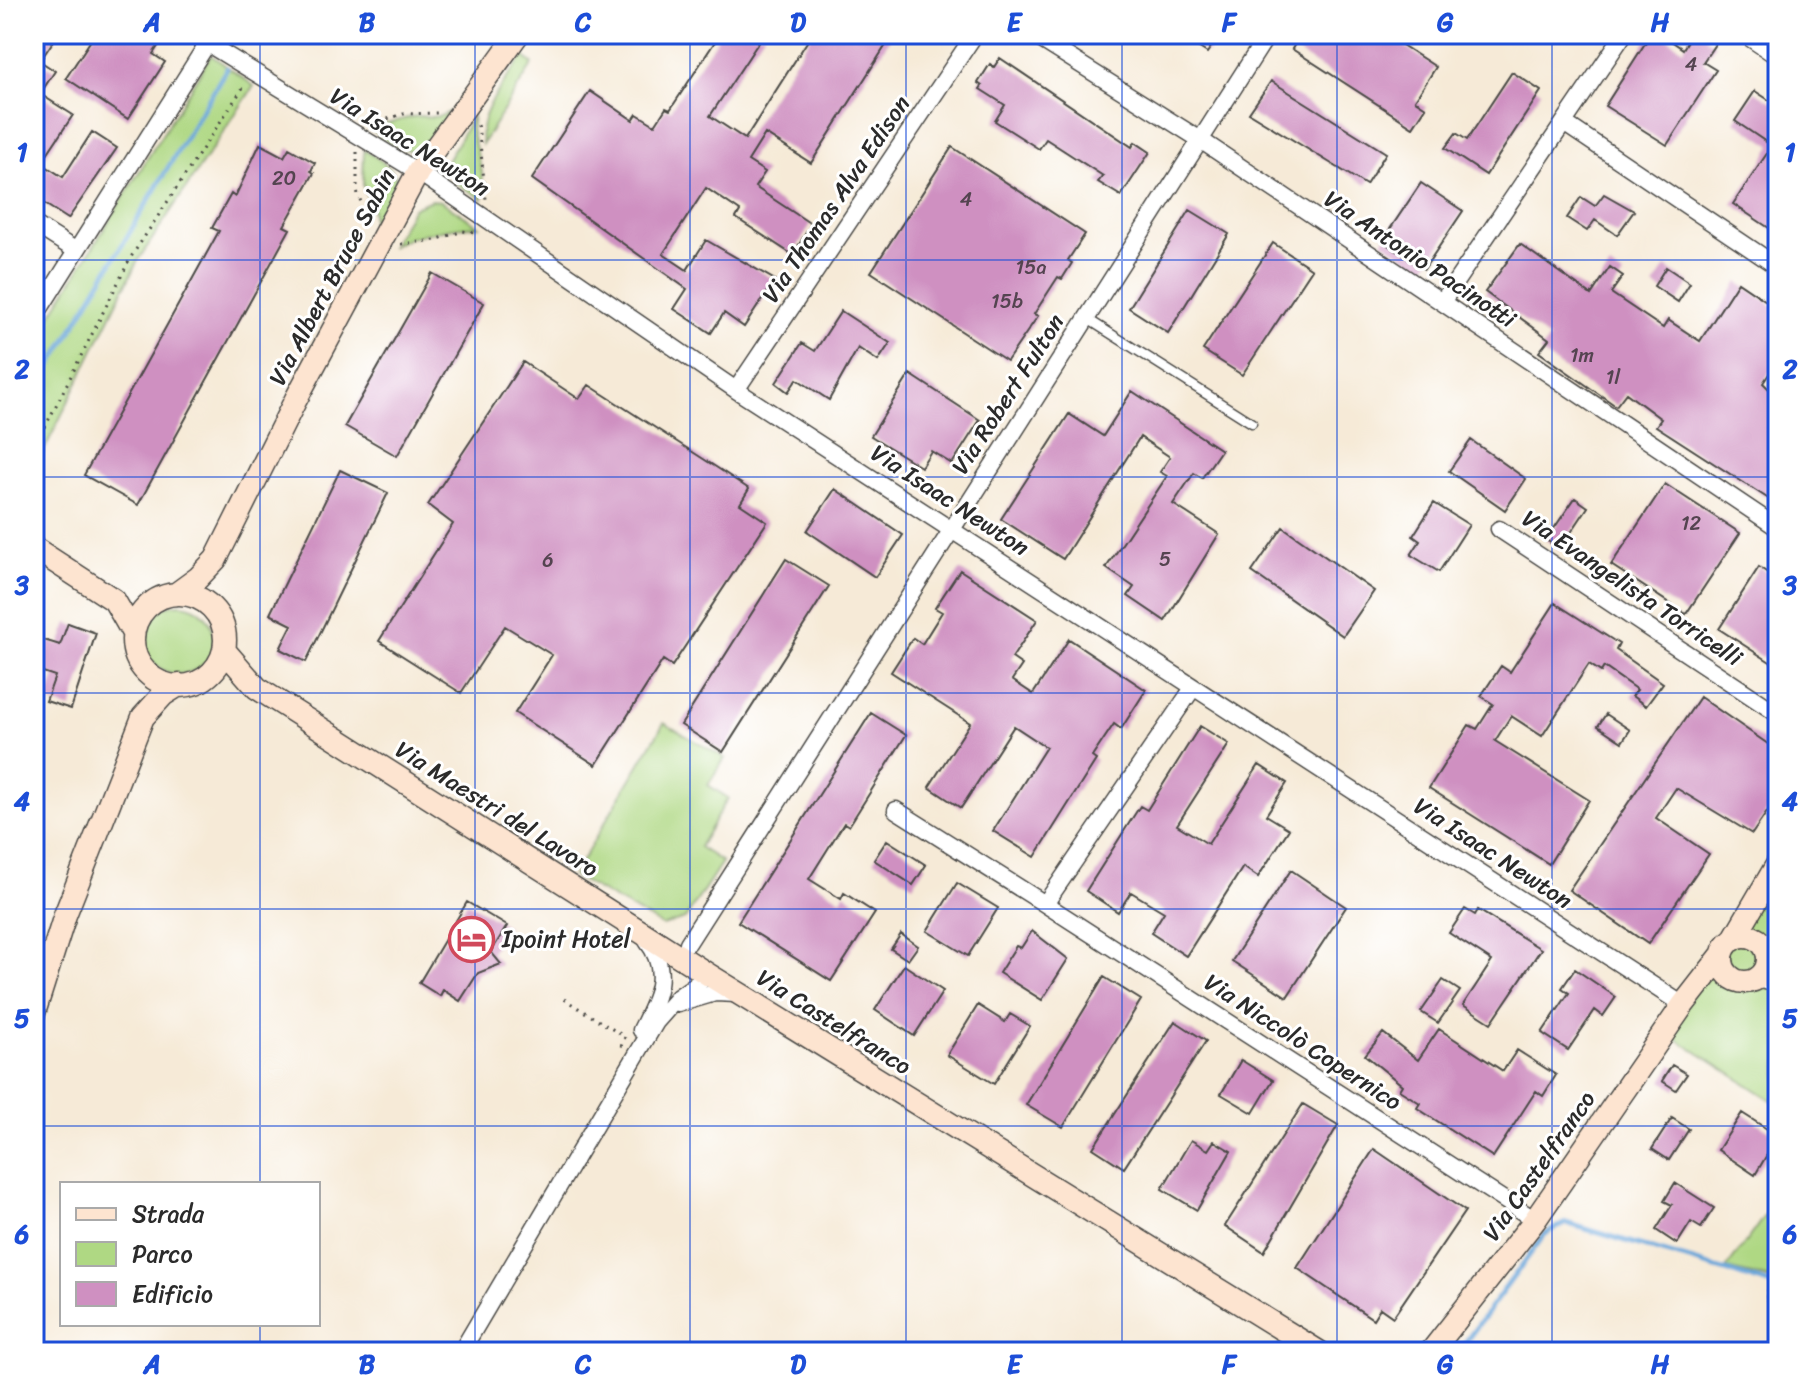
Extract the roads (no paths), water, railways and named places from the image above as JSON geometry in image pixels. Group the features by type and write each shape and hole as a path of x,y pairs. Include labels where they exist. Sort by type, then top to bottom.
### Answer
{"street":[{"name":"Via Isaac Newton","path":"192,34 418,172 736,390 1683,1005"},
{"name":"Via Albert Bruce Sabin","path":"165,597 198,578 216,559 296,399 418,172 518,34"},
{"name":"Via Thomas Alva Edison","path":"736,390 975,34"},
{"name":"Via Antonio Pacinotti","path":"1032,34 1199,139 1778,528"},
{"name":"Via Robert Fulton","path":"688,943 1268,34"},
{"path":"1442,302 1624,34"},
{"path":"1744,34 1778,57"},
{"path":"34,318 207,44"},
{"path":"1564,123 1778,267"},
{"path":"34,224 75,250"},
{"name":"Via Evangelista Torricelli","path":"1499,529 1778,714"},
{"path":"34,548 114,600 133,633"},
{"name":"Via Albert Bruce Sabin","path":"214,611 216,559"},
{"path":"34,1013 65,915 143,717 163,695 179,685 202,679 218,664 224,650 222,625 214,611 197,597 116,594 96,587"},
{"path":"165,597 139,616 133,633 133,648 141,665 157,680 179,685"},
{"name":"Via Maestri del Lavoro","path":"224,650 257,688 709,975"},
{"path":"141,665 143,717"},
{"name":"Via Maestri del Lavoro","path":"202,679 257,688"},
{"path":"1045,904 1193,688"},
{"name":"Via Niccolò Copernico","path":"896,810 1535,1220"},
{"name":"Via Castelfranco","path":"1758,940 1772,872"},
{"name":"Via Castelfranco","path":"1431,1352 1535,1220 1683,1005 1728,957 1772,872"},
{"path":"621,1080 657,994 660,977 659,957 632,925"},
{"path":"1744,936 1758,940 1767,952 1770,976 1741,982 1728,957 1744,936"},
{"path":"461,1352 666,1009 709,975"},
{"name":"Via Castelfranco","path":"709,975 1319,1352"},
{"path":"666,1009 715,993 742,995"}],"lane":[{"path":"1086,318 1252,423"}],"waterway":[{"path":"34,394 227,68"},
{"path":"1458,1352 1545,1234 1566,1223 1773,1285"}],"place":[{"name":"Ipoint Hotel","path":"471,939"}]}
